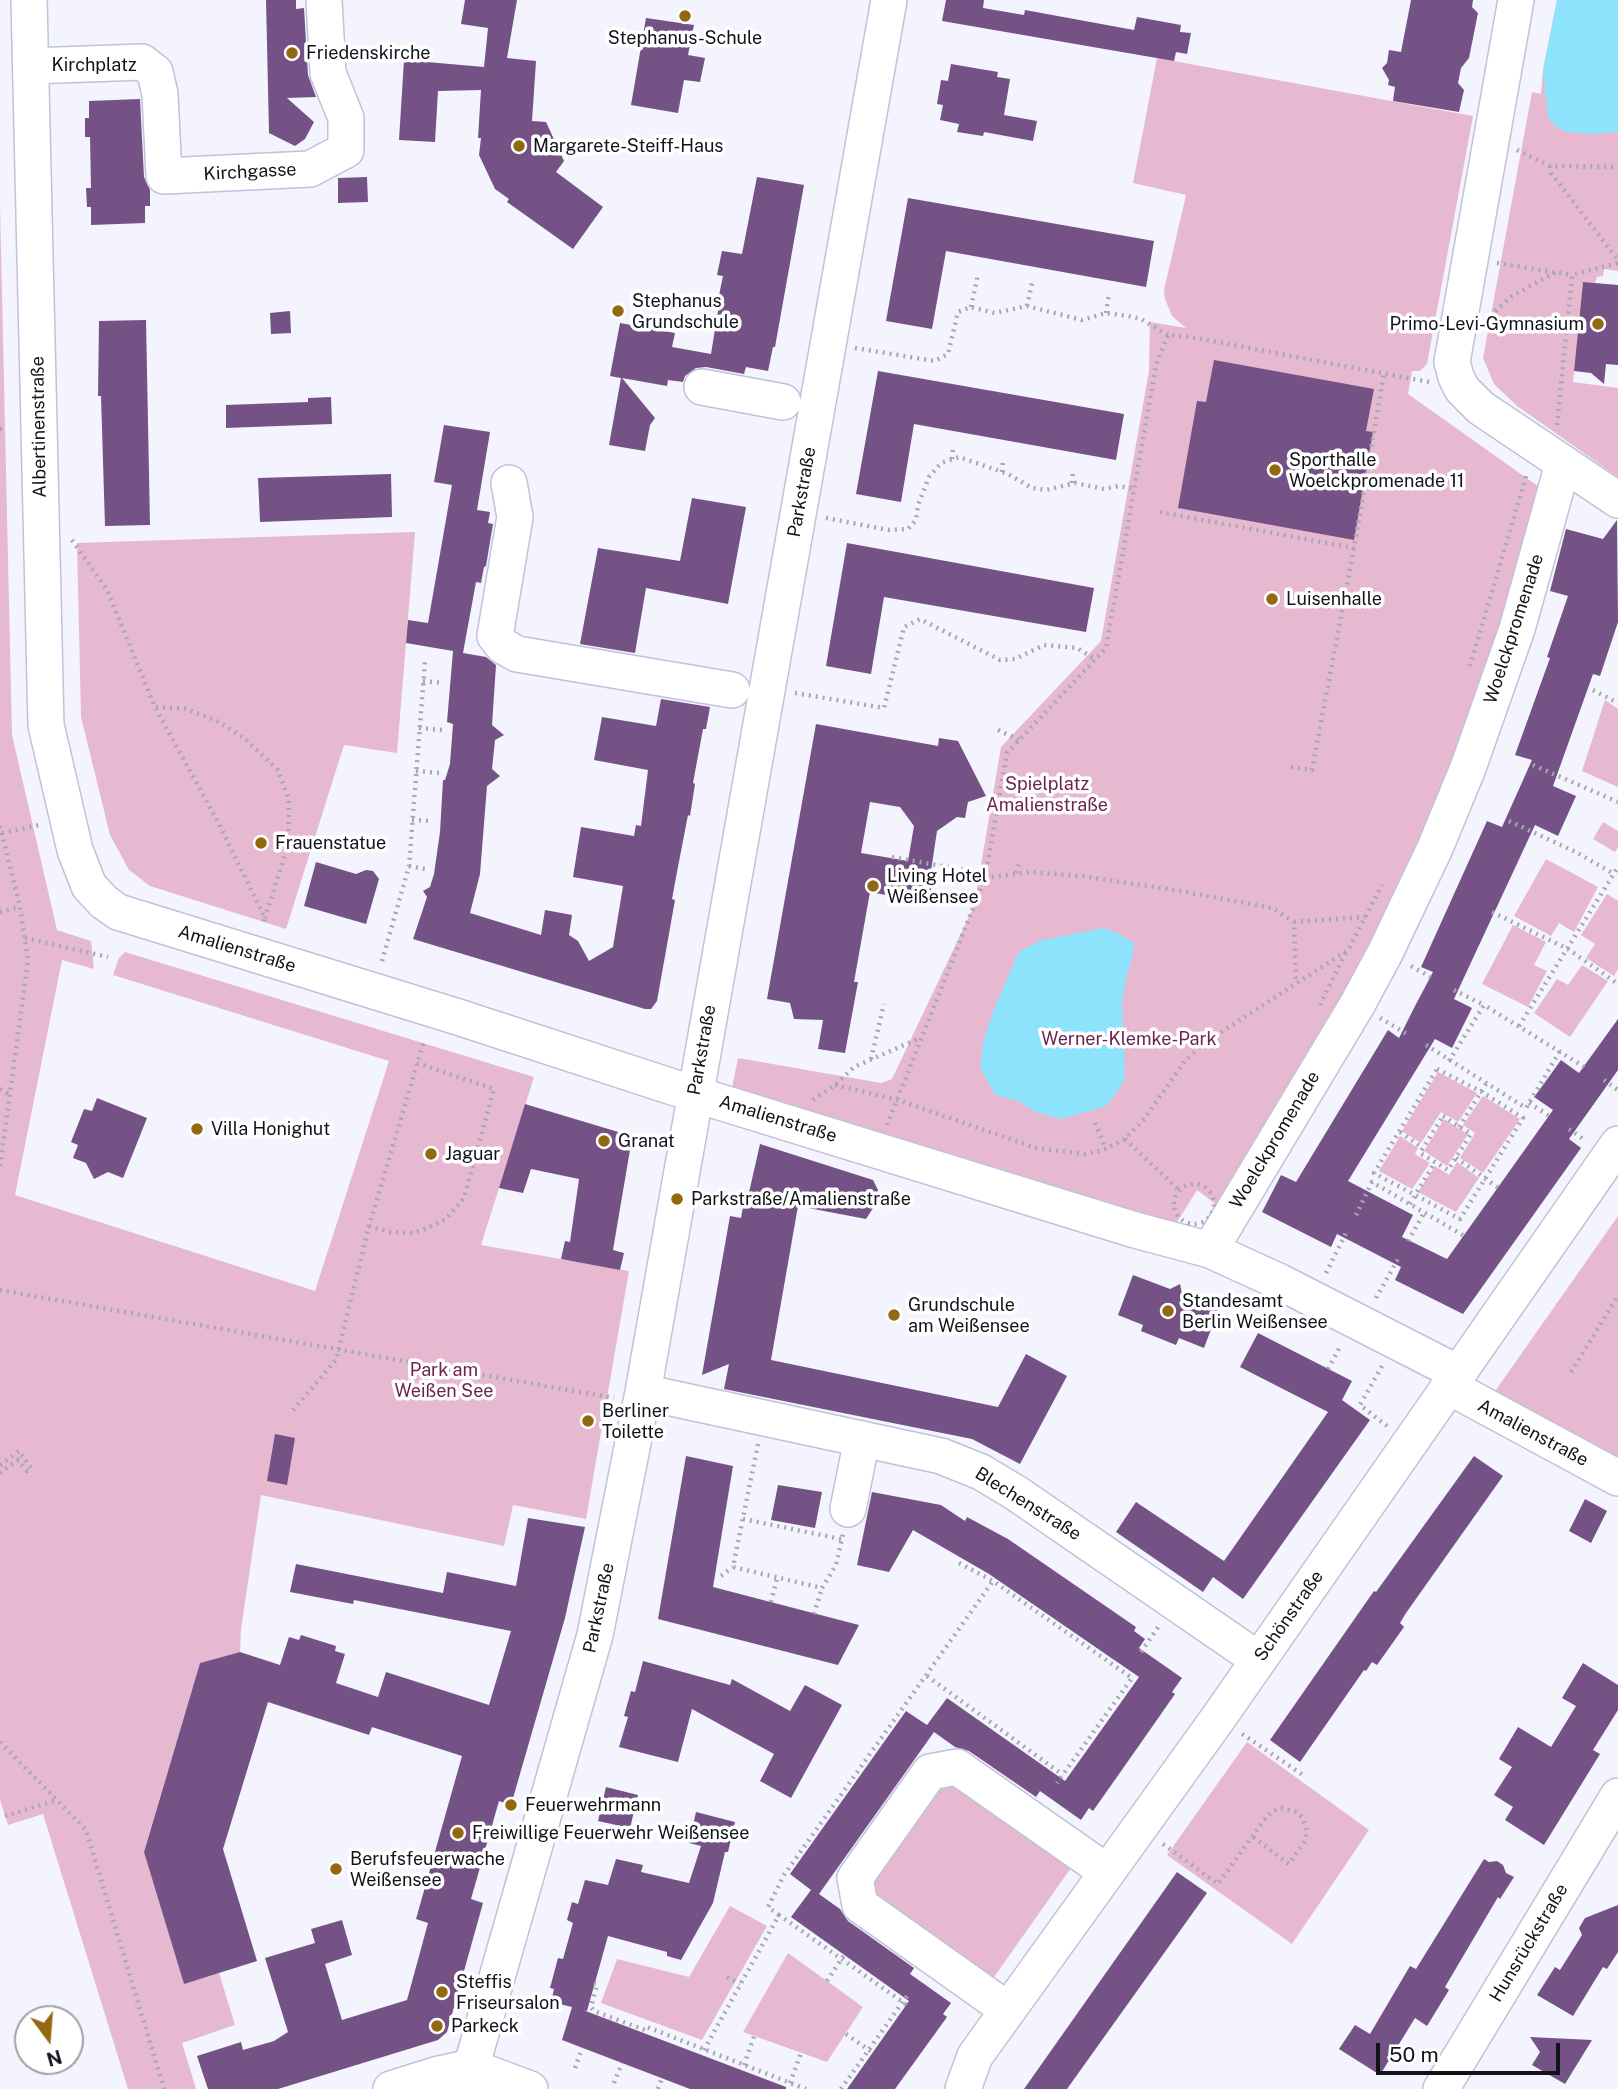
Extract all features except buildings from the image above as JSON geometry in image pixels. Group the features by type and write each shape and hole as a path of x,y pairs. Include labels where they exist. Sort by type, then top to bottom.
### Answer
{"street":[{"name":"Albertinenstraße","path":"29,0 46,725 75,850"},
{"name":"Kirchgasse","path":"155,72 160,94 163,176 310,169 346,150 346,118 328,73 324,0"},
{"name":"Parkstraße","path":"468,2078 595,1635 629,1395 694,1094 889,0"},
{"path":"1516,0 1452,362 1462,389 1481,408 1618,500"},
{"name":"Kirchplatz","path":"31,66 142,62 155,72"},
{"path":"702,387 783,402"},
{"name":"Woelckpromenade","path":"1210,1250 1357,1004 1385,953 1435,848 1468,768 1517,629 1563,464"},
{"path":"509,483 515,517 495,636 503,646 517,654 732,690"},
{"name":"Amalienstraße","path":"75,850 89,886 118,912 446,1013 694,1094 1135,1230 1210,1250 1280,1282 1618,1478"},
{"name":"Schönstraße","path":"963,2089 975,2056 1219,1717 1618,1144"},
{"name":"Blechenstraße","path":"629,1395 862,1439 941,1457 981,1472 1016,1493 1259,1660"},
{"path":"845,1524 862,1439"},
{"path":"1008,2010 860,1905 855,1878 930,1772 957,1767 1107,1872"},
{"name":"Hunsrückstraße","path":"1441,2089 1618,1796"},
{"path":"391,2089 439,2074 530,2089"}],"path":[{"path":"1511,149 1550,166 1618,167"},
{"path":"1489,262 1572,275 1618,261 1551,173 1550,166"},
{"path":"1488,318 1512,296 1556,272"},
{"path":"971,307 978,274"},
{"path":"1557,426 1572,275"},
{"path":"1027,306 1032,283"},
{"path":"1106,313 1109,293"},
{"path":"854,348 935,361 948,354 958,312 971,307 995,313 1027,306 1082,320 1106,313 1141,319 1168,335 1436,383"},
{"path":"887,1126 986,876 1007,753 1106,648 1156,365 1168,335"},
{"path":"1291,767 1312,770 1384,373"},
{"path":"953,448 953,459"},
{"path":"824,518 889,530 908,530 916,520 918,505 929,477 941,463 959,457 1002,472 1032,488 1046,490 1072,483 1104,489 1119,486 1135,489"},
{"path":"1002,472 1003,459"},
{"path":"1072,483 1073,469"},
{"path":"1469,669 1529,470"},
{"path":"1160,512 1354,548"},
{"path":"70,537 107,590 155,707 220,826 265,918"},
{"path":"793,692 884,708 904,627 920,619 1000,660 1015,659 1044,645 1077,648 1095,659"},
{"path":"382,961 409,866 425,661"},
{"path":"423,681 443,683"},
{"path":"1593,690 1618,703"},
{"path":"155,707 187,709 219,722 244,738 278,770 289,800 288,845 262,925"},
{"path":"419,728 442,730"},
{"path":"998,730 1019,740"},
{"path":"1534,765 1618,802"},
{"path":"416,771 440,773"},
{"path":"412,820 432,821"},
{"path":"1509,821 1576,852 1614,874"},
{"path":"2,833 39,825"},
{"path":"0,826 20,907 28,960 0,1166"},
{"path":"892,857 986,876 1029,872 1081,876 1175,890 1272,908 1294,922 1366,916"},
{"path":"1016,873 1018,864"},
{"path":"409,866 425,869"},
{"path":"1519,1026 1618,867"},
{"path":"920,1038 854,1067 835,1085 898,1100 1036,1148 1085,1154 1106,1149 1125,1139 1144,1119 1185,1061 1203,1044 1348,950 1384,881"},
{"path":"0,912 20,907"},
{"path":"1492,912 1568,949 1618,984"},
{"path":"1294,922 1296,983"},
{"path":"25,938 108,957"},
{"path":"1454,990 1484,1005 1586,1068"},
{"path":"871,1060 884,1004"},
{"path":"1449,1061 1484,1005"},
{"path":"293,1410 336,1360 369,1226 424,1041"},
{"path":"1426,1045 1526,1108 1560,1051"},
{"path":"369,1226 390,1232 413,1233 446,1219 464,1198 494,1089 417,1063"},
{"path":"1437,1069 1482,1092 1523,1118 1460,1219 1374,1173 1437,1069"},
{"path":"1604,1080 1618,1090"},
{"path":"1459,1126 1486,1084"},
{"path":"0,1089 9,1094"},
{"path":"1529,1103 1551,1117"},
{"path":"1443,1116 1471,1134 1448,1170 1420,1153 1423,1148 1443,1116"},
{"path":"1095,1123 1106,1149"},
{"path":"1399,1132 1423,1148"},
{"path":"1125,1139 1178,1189"},
{"path":"1456,1158 1500,1189"},
{"path":"1410,1204 1435,1162"},
{"path":"1356,1215 1372,1182 1466,1237"},
{"path":"1192,1183 1210,1190 1214,1199 1211,1214 1201,1223 1191,1224 1182,1220 1175,1213 1173,1203 1178,1189 1192,1183"},
{"path":"1408,1241 1424,1213"},
{"path":"1326,1274 1346,1233"},
{"path":"1375,1299 1398,1259"},
{"path":"0,1290 338,1350 629,1395"},
{"path":"1571,1372 1618,1296"},
{"path":"1328,1369 1342,1344"},
{"path":"1383,1365 1360,1405 1391,1428"},
{"path":"721,1576 733,1567 758,1441"},
{"path":"0,1465 19,1451 31,1468 27,1471 18,1460 0,1473"},
{"path":"743,1519 845,1524 836,1565 821,1588 814,1614"},
{"path":"959,1563 993,1581 1127,1671 1132,1678 1057,1783"},
{"path":"733,1567 821,1588"},
{"path":"771,1602 777,1578"},
{"path":"905,2003 768,1907 784,1875 993,1581"},
{"path":"1141,1652 1166,1616"},
{"path":"927,1676 1063,1774"},
{"path":"1219,1717 1303,1775"},
{"path":"0,1742 86,1830 164,2089"},
{"path":"5,1816 57,1800"},
{"path":"1140,1827 1218,1884 1264,1820 1273,1811 1289,1809 1302,1817 1307,1831 1305,1841 1289,1864 1252,1837"},
{"path":"704,2050 779,1915"},
{"path":"827,1981 843,1957"},
{"path":"727,1977 740,1984"},
{"path":"594,1983 597,1984 591,2007 594,2011 645,2030 647,2027 806,2089"},
{"path":"841,2089 905,2003 909,1993"},
{"path":"666,2035 669,2028"},
{"path":"846,2034 871,2051"},
{"path":"744,2065 754,2036"},
{"path":"575,2068 582,2048"},
{"path":"790,2083 801,2053"},
{"path":"614,2083 622,2063"},
{"path":"659,2089 662,2078"}],"green space":[{"path":"1557,0 1618,0 1618,271 1604,269 1603,276 1597,277 1595,283 1583,282 1573,382 1618,388 1618,477 1517,406 1494,384 1483,358 1532,92 1541,94"},
{"path":"1157,58 1473,116 1427,364 1420,371 1412,371 1408,394 1542,489 1509,607 1423,841 1342,1002 1218,1206 1197,1190 1174,1227 732,1088 738,1058 881,1083 892,1079 974,906 1001,747 1101,641 1149,371 1150,322 1186,328 1172,316 1164,290 1186,195 1133,183"},
{"name":"Park am Weißen See","path":"0,205 12,735 57,930 91,941 94,969 62,960 15,1195 315,1291 389,1061 113,975 119,958 125,952 534,1077 481,1245 629,1271 586,1519 513,1505 504,1546 261,1495 240,1652 200,1663 144,1851 184,1983 219,1973 235,2025 182,2043 196,2089 128,2089 43,1814 8,1825 0,1800"},
{"path":"415,532 397,753 344,745 286,929 150,886 129,870 110,835 81,717 77,543"},
{"path":"1605,700 1618,709 1618,787 1582,771"},
{"path":"1603,822 1618,831 1618,847 1615,852 1593,839"},
{"path":"1546,859 1598,887 1574,932 1559,923 1551,936 1514,916"},
{"path":"1607,894 1618,901 1618,969 1614,976 1586,958 1595,944 1581,935"},
{"path":"1513,925 1546,942 1534,965 1547,971 1528,1007 1482,984"},
{"path":"1582,965 1608,981 1570,1037 1534,1013 1557,979 1568,985"},
{"path":"1438,1072 1477,1093 1458,1122 1441,1112 1421,1143 1402,1131"},
{"path":"1483,1096 1520,1119 1483,1173 1460,1158 1475,1133 1463,1125"},
{"path":"1444,1119 1468,1134 1447,1166 1424,1151"},
{"path":"1400,1136 1418,1148 1415,1154 1430,1163 1412,1189 1379,1171"},
{"path":"1457,1162 1479,1178 1456,1212 1418,1192 1435,1166 1449,1175"},
{"path":"1618,1216 1618,1465 1491,1397"},
{"path":"1247,1742 1369,1830 1292,1944 1167,1855"},
{"path":"941,1775 1078,1858 987,1987 875,1906 866,1872"},
{"path":"730,1906 767,1926 702,2040 601,2003 617,1959 689,1977"},
{"path":"788,1953 863,2007 827,2062 743,2032"}],"water":[{"path":"1557,0 1618,0 1618,132 1566,132 1553,124 1548,117 1543,70"},
{"path":"1103,928 1133,942 1134,950 1122,1003 1125,1079 1115,1095 1104,1107 1061,1119 1035,1112 1019,1101 995,1095 980,1067 983,1043 994,1009 1019,952 1039,941"}],"place":[{"name":"Stephanus-Schule","path":"685,16"},
{"name":"Friedenskirche","path":"292,53"},
{"name":"Margarete-Steiff-Haus","path":"519,146"},
{"name":"Stephanus Grundschule","path":"618,311"},
{"name":"Primo-Levi-Gymnasium","path":"1598,324"},
{"name":"Sporthalle Woelckpromenade 11","path":"1275,470"},
{"name":"Luisenhalle","path":"1272,599"},
{"name":"Frauenstatue","path":"261,843"},
{"name":"Living Hotel Weißensee","path":"873,886"},
{"name":"Villa Honighut","path":"197,1129"},
{"name":"Granat","path":"604,1141"},
{"name":"Jaguar","path":"431,1154"},
{"name":"Parkstraße/Amalienstraße","path":"677,1199"},
{"name":"Standesamt Berlin Weißensee","path":"1168,1311"},
{"name":"Grundschule am Weißensee","path":"894,1315"},
{"name":"Berliner Toilette","path":"588,1421"},
{"name":"Feuerwehrmann","path":"511,1805"},
{"name":"Freiwillige Feuerwehr Weißensee","path":"458,1833"},
{"name":"Berufsfeuerwache Weißensee","path":"336,1869"},
{"name":"Steffis Friseursalon","path":"442,1992"},
{"name":"Parkeck","path":"437,2026"}],"park label":[{"name":"Spielplatz Amalienstraße","path":"1047,794"},
{"name":"Werner-Klemke-Park","path":"1129,1039"}]}
